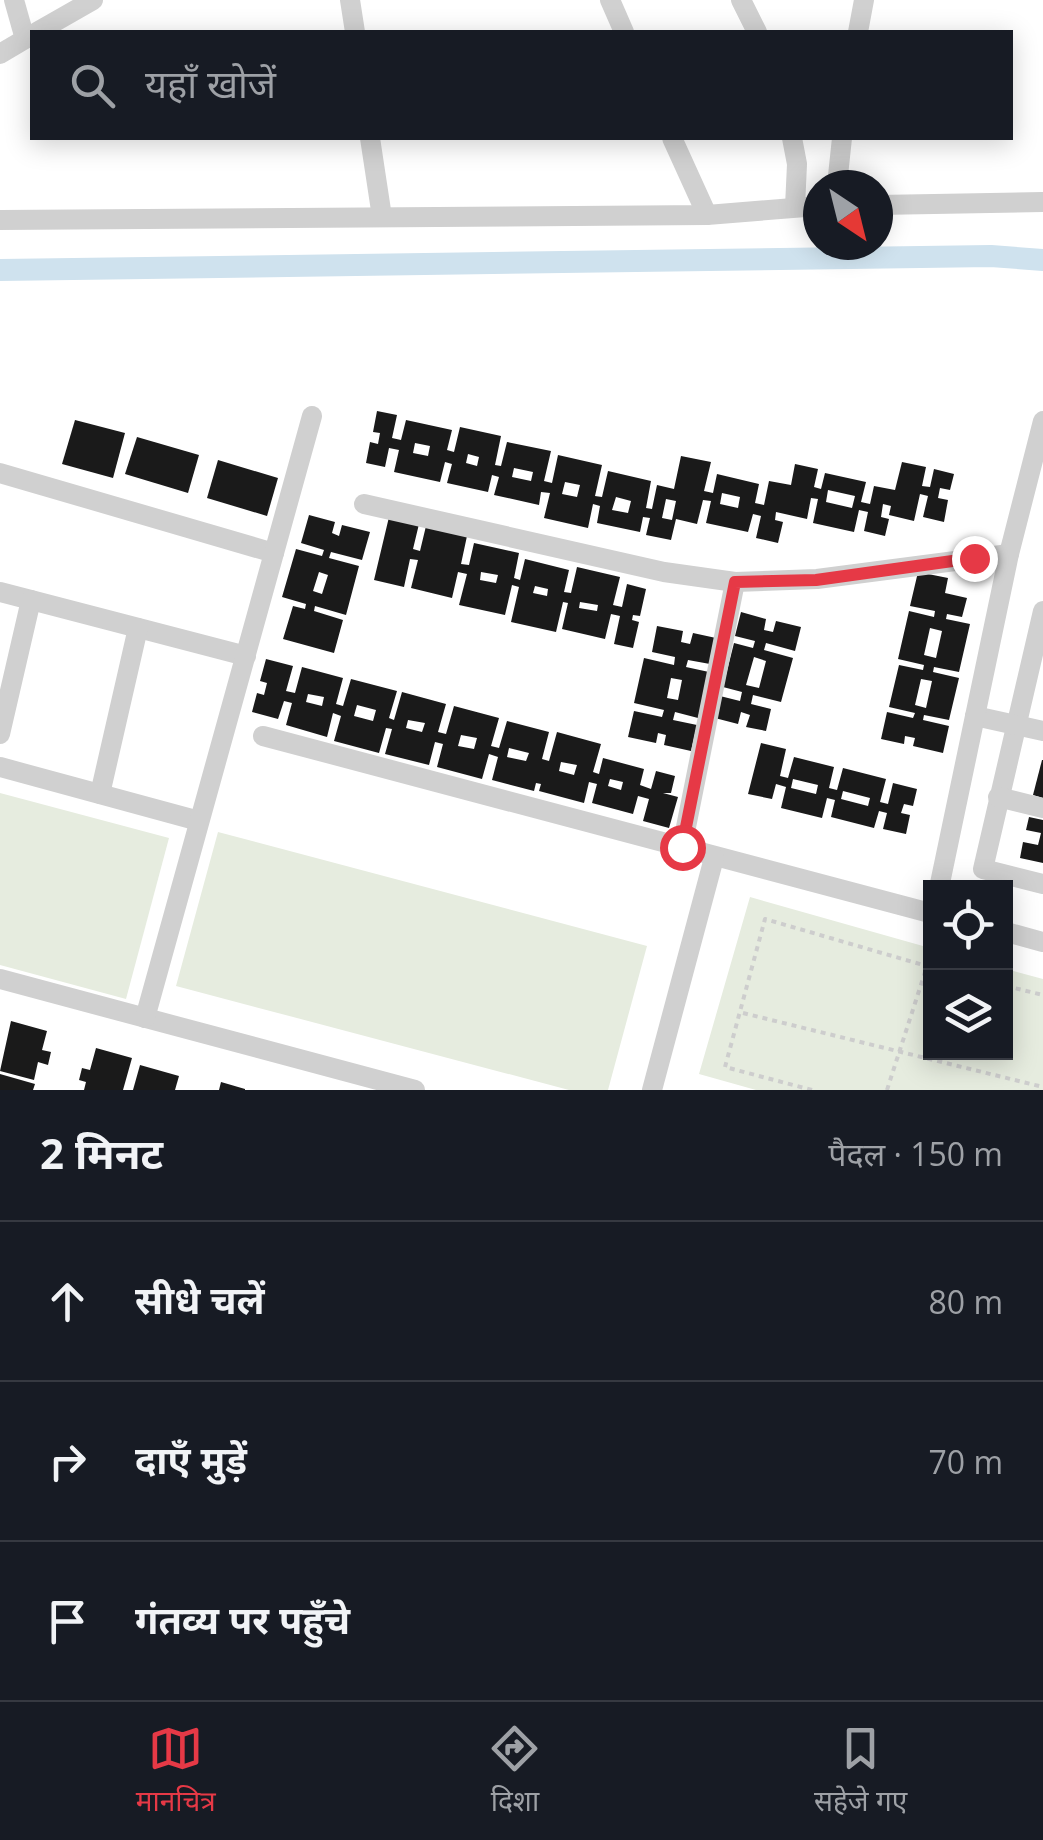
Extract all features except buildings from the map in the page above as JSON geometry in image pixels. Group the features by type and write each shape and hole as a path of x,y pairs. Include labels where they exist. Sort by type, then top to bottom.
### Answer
{"street":[{"path":"14,0 30,32"},
{"path":"42,30 93,0"},
{"path":"350,0 354,30"},
{"path":"610,0 623,30"},
{"path":"741,0 755,30"},
{"path":"858,30 864,0"},
{"path":"0,54 30,37"},
{"path":"370,140 382,217"},
{"path":"673,140 707,215"},
{"path":"792,140 797,164 795,207"},
{"path":"839,170 842,140"},
{"path":"893,205 1043,202"},
{"path":"0,220 707,215 803,207"},
{"path":"144,1018 312,416"},
{"path":"941,880 1009,554 1036,476 1043,421"},
{"path":"0,473 274,553"},
{"path":"364,504 664,572 735,582 816,580 1009,554"},
{"path":"682,847 735,582"},
{"path":"0,592 246,656"},
{"path":"0,734 31,600"},
{"path":"1043,610 983,869 1043,884"},
{"path":"100,794 138,628"},
{"path":"975,716 1043,732"},
{"path":"263,736 923,911"},
{"path":"0,767 199,821"},
{"path":"998,797 1043,808"},
{"path":"652,1090 714,858"},
{"path":"1013,934 1043,942"},
{"path":"0,979 415,1090"}],"path":[{"path":"812,1090 725,1066 766,919 923,965"},
{"path":"888,1090 927,970"},
{"path":"1013,988 1043,995"},
{"path":"742,1013 1043,1088"}],"shaded area":[{"path":"0,793 169,838 126,999 0,965"},
{"path":"218,832 647,946 608,1090 569,1090 176,986"},
{"path":"750,897 923,946 923,1060 1013,1060 1013,971 1043,979 1043,1090 756,1090 699,1074"}],"waterway":[{"path":"0,270 991,256 1043,260"}],"route":[{"path":"682,847 735,582 816,580 974,558"}]}
